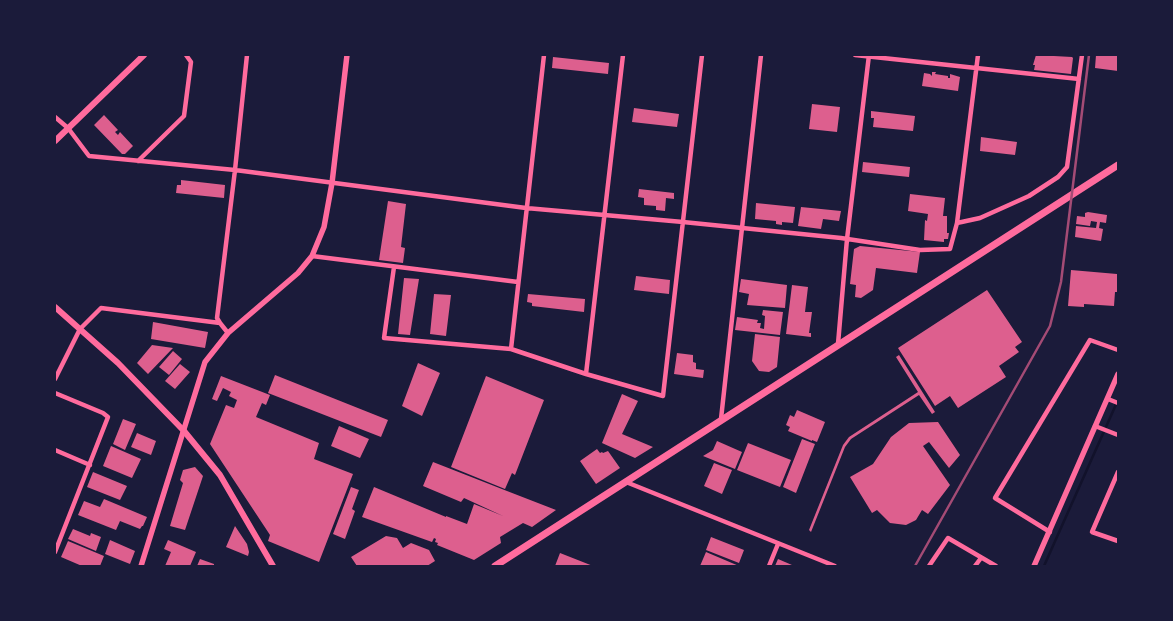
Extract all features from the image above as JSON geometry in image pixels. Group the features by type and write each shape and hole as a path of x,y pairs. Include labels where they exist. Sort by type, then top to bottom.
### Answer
{"highway":[{"path":"495,566 1118,165"}],"main road":[{"path":"55,140 144,55"},
{"path":"55,307 132,377 184,431 220,475 273,566"}],"street":[{"path":"138,161 184,116 191,62 186,55"},
{"path":"228,333 217,318 247,55"},
{"path":"141,566 205,362 228,333 298,273 312,256 324,227 332,183 347,55"},
{"path":"511,349 544,55"},
{"path":"586,374 623,55"},
{"path":"394,267 384,338 511,349 586,374 663,396 702,55"},
{"path":"721,419 761,55"},
{"path":"855,55 1080,79"},
{"path":"55,117 68,128 90,156 235,170 526,208 847,239 920,250 950,249 957,223 978,55"},
{"path":"957,223 980,218 1029,196 1058,177 1067,167 1082,55"},
{"path":"838,344 847,239 869,56"},
{"path":"312,256 518,282"},
{"path":"55,379 80,329 100,308 220,323"},
{"path":"1050,532 995,498 1090,340 1118,350"},
{"path":"1034,566 1098,427 1113,401 1118,374"},
{"path":"55,393 104,413 108,417 55,552"},
{"path":"1098,427 1118,435"},
{"path":"55,450 90,465"},
{"path":"1118,472 1115,486 1092,532 1118,541"},
{"path":"626,482 834,566"},
{"path":"929,566 948,538 996,566"},
{"path":"769,566 778,544"},
{"path":"975,566 981,558"}],"building":[{"path":"1036,55 1072,57 1071,74 1034,70 1035,65 1033,65"},
{"path":"1096,55 1118,55 1118,71 1095,68"},
{"path":"553,57 609,63 608,74 552,68"},
{"path":"932,72 948,76 948,78 950,78 950,74 960,77 958,91 922,86 924,73 932,76"},
{"path":"812,104 840,107 837,132 809,129"},
{"path":"634,108 679,114 677,127 632,122"},
{"path":"871,111 915,116 913,131 873,127 874,118 871,118"},
{"path":"104,115 118,130 115,132 118,135 120,132 133,146 125,154 122,154 94,125"},
{"path":"981,137 1017,142 1015,155 980,151"},
{"path":"863,162 910,167 909,177 862,172"},
{"path":"181,180 225,185 224,198 176,193 177,185 181,185"},
{"path":"639,189 674,193 674,199 666,198 665,211 656,210 656,206 644,205 644,198 638,197"},
{"path":"910,194 945,198 943,216 947,216 948,239 944,239 944,242 924,240 925,220 927,221 928,214 908,211"},
{"path":"388,201 406,204 401,247 405,248 403,263 379,260"},
{"path":"756,203 795,207 793,223 782,222 782,225 776,224 776,221 755,219"},
{"path":"801,207 841,211 839,221 823,219 821,229 798,226"},
{"path":"1085,213 1107,215 1106,223 1100,222 1099,228 1103,229 1101,241 1075,237 1076,226 1096,228 1097,222 1091,221 1090,226 1076,224 1077,216 1085,217"},
{"path":"860,246 920,252 917,273 876,268 873,290 861,298 855,297 856,285 850,284 854,249"},
{"path":"1071,270 1117,274 1117,292 1115,292 1114,306 1084,304 1084,307 1068,306"},
{"path":"636,276 670,280 669,294 634,290"},
{"path":"404,278 419,279 410,335 398,334"},
{"path":"741,279 787,285 785,308 747,305 749,294 739,292"},
{"path":"792,285 808,287 805,312 812,312 809,333 811,333 811,337 786,334"},
{"path":"987,290 1022,342 1015,347 1019,352 999,366 1006,377 958,408 950,396 935,406 898,348"},
{"path":"434,294 451,295 446,336 430,334"},
{"path":"528,294 585,299 584,312 532,306 532,303 527,302"},
{"path":"763,310 783,312 780,335 735,330 737,317 758,320 757,323 761,323 760,328 764,329 765,316 762,315"},
{"path":"153,322 208,332 205,348 151,339"},
{"path":"755,334 780,337 777,367 769,372 759,371 752,361"},
{"path":"152,345 173,348 148,374 137,363"},
{"path":"173,351 182,359 169,375 159,367"},
{"path":"677,353 693,355 696,369 704,370 703,378 674,374"},
{"path":"899,355 935,412 932,414 919,395 851,439 845,447 811,532 809,530 843,445 849,437 918,392 896,357"},
{"path":"418,363 440,373 422,416 402,406"},
{"path":"180,364 190,372 175,389 165,381"},
{"path":"275,375 388,420 381,437 268,393"},
{"path":"221,376 270,395 266,405 262,403 256,417 319,443 314,459 353,474 319,562 268,541 270,535 210,444 226,405 234,408 237,400 229,396 231,392 223,388 217,401 212,399"},
{"path":"486,376 544,400 515,475 512,473 505,489 451,467"},
{"path":"622,394 638,401 622,434 653,447 635,458 602,443"},
{"path":"797,410 825,422 817,442 788,431 790,427 786,425 790,415 794,417"},
{"path":"123,419 136,424 125,450 113,444"},
{"path":"938,422 960,455 949,468 929,442 923,446 950,485 928,514 922,510 916,520 906,525 890,523 877,510 872,513 850,477 873,464 891,437 909,423"},
{"path":"339,426 369,439 360,458 331,446"},
{"path":"137,433 156,441 151,455 131,447"},
{"path":"802,439 815,444 796,493 783,487"},
{"path":"717,441 742,452 735,469 703,456 713,450"},
{"path":"748,443 791,460 780,487 737,470"},
{"path":"111,446 141,459 132,478 103,466"},
{"path":"597,449 600,453 608,451 620,468 596,484 580,461"},
{"path":"433,462 556,510 532,527 523,523 500,537 501,543 474,560 437,545 438,543 435,542 436,539 434,538 432,542 362,517 374,487 467,524 474,504 503,516 464,498 461,502 423,486"},
{"path":"714,463 732,470 722,494 704,486"},
{"path":"195,467 203,476 185,530 170,526 183,483 180,480 183,470"},
{"path":"93,472 127,486 120,500 87,487"},
{"path":"351,487 359,490 352,509 355,511 345,539 333,534"},
{"path":"104,499 147,517 143,526 140,529 120,521 116,530 78,515 84,501 100,507"},
{"path":"235,526 247,544 248,556 226,547"},
{"path":"73,529 90,536 91,533 101,537 96,551 68,539"},
{"path":"386,536 397,538 403,548 411,543 429,550 435,561 427,566 357,566 351,557"},
{"path":"711,537 744,550 739,563 706,550"},
{"path":"110,540 135,551 130,564 105,554"},
{"path":"168,540 196,552 190,566 165,566 171,552 164,549"},
{"path":"68,541 104,556 100,566 82,566 61,557"},
{"path":"706,552 739,566 700,566"},
{"path":"560,553 593,566 555,566"},
{"path":"200,559 214,564 214,566 197,566"},
{"path":"778,559 792,565 792,566 775,566"}],"waterway":[{"path":"1044,566 1118,400"}],"railway":[{"path":"915,566 1050,326 1061,282 1089,55"}]}
